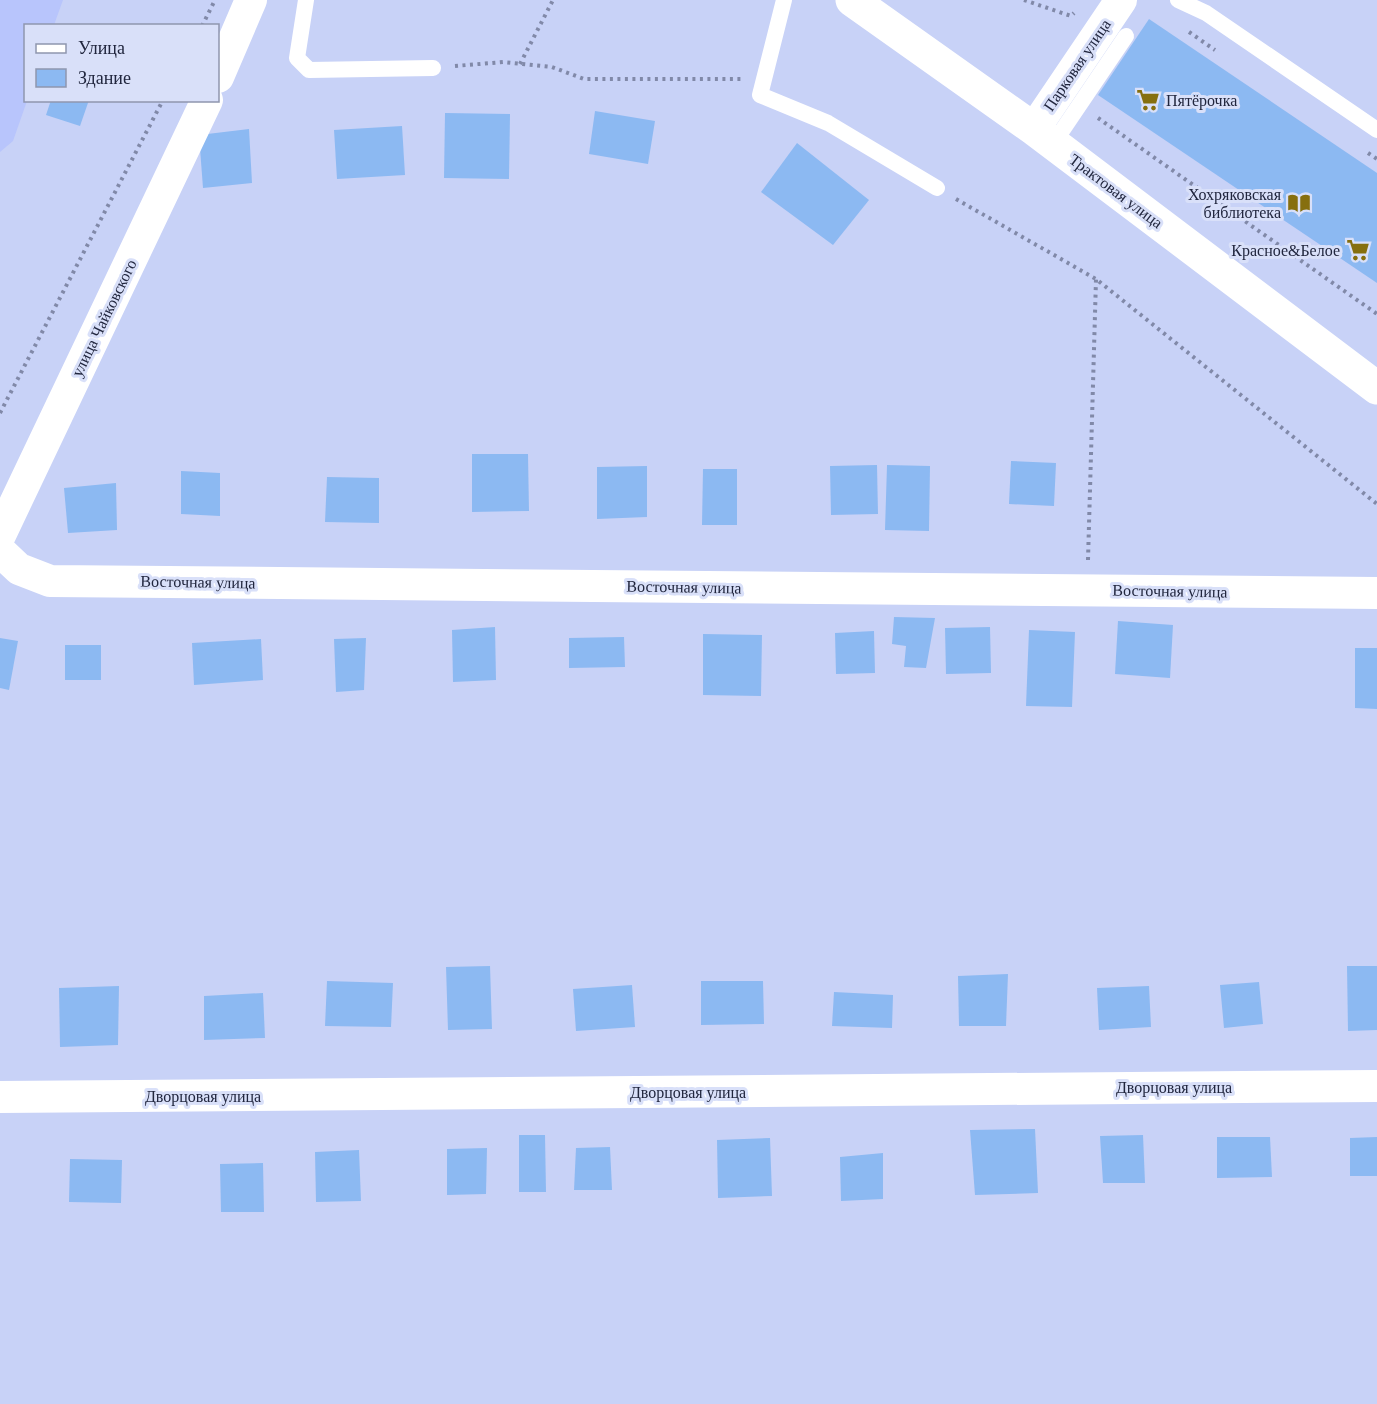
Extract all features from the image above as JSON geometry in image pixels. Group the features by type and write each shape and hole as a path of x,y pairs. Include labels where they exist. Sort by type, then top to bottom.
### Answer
{"street":[{"path":"219,75 251,0"},
{"name":"Трактовая улица","path":"852,0 1043,136 1377,388"},
{"name":"Парковая улица","path":"1043,136 1121,0"},
{"name":"улица Чайковского","path":"0,535 206,102"},
{"name":"Восточная улица","path":"0,551 19,569 50,581 1377,593"},
{"name":"Дворцовая улица","path":"0,1097 1377,1086"}],"lane":[{"path":"306,0 297,58 309,70 433,68"},
{"path":"784,0 760,95 828,123 937,188"},
{"path":"1179,0 1206,13 1377,130"},
{"path":"1043,136 1080,105 1126,36"}],"path":[{"path":"203,24 215,0"},
{"path":"520,64 553,0"},
{"path":"1024,0 1071,16 1079,10"},
{"path":"1183,28 1222,55"},
{"path":"433,68 503,62 552,67 584,79 764,79"},
{"path":"0,413 162,102"},
{"path":"1080,105 1377,314"},
{"path":"1367,152 1377,159"},
{"path":"937,188 1096,279 1377,504"},
{"path":"1087,590 1096,279"}],"shaded area":[{"path":"0,0 63,0 54,24 24,24 24,102 27,102 13,141 0,152"}],"building":[{"path":"1149,19 1377,173 1377,283 1098,95"},
{"path":"50,102 88,102 80,126 46,115"},
{"path":"595,111 655,121 648,164 589,154"},
{"path":"445,113 510,114 509,179 444,178"},
{"path":"402,126 405,175 337,179 334,130"},
{"path":"249,129 252,183 203,188 199,135"},
{"path":"797,143 869,200 833,245 761,192"},
{"path":"472,454 528,454 529,511 472,512"},
{"path":"1011,461 1056,463 1054,506 1009,504"},
{"path":"877,465 878,514 831,515 830,466"},
{"path":"887,465 930,466 929,531 885,530"},
{"path":"647,466 647,517 597,519 597,467"},
{"path":"703,469 737,469 737,525 702,525"},
{"path":"181,471 220,473 220,516 181,514"},
{"path":"327,477 379,478 379,523 325,522"},
{"path":"116,483 117,530 68,533 64,488"},
{"path":"894,617 935,618 926,668 904,667 906,646 892,644"},
{"path":"1118,621 1173,625 1170,678 1115,674"},
{"path":"495,627 496,680 453,682 452,630"},
{"path":"990,627 991,673 946,674 945,628"},
{"path":"1029,630 1075,632 1072,707 1026,706"},
{"path":"874,631 875,673 836,674 835,633"},
{"path":"703,634 762,635 761,696 703,695"},
{"path":"624,637 625,667 569,668 569,638"},
{"path":"0,638 18,641 9,690 0,688"},
{"path":"366,638 364,690 336,692 334,639"},
{"path":"261,639 263,680 194,685 192,643"},
{"path":"65,645 101,645 101,680 65,680"},
{"path":"1355,648 1377,648 1377,709 1355,708"},
{"path":"490,966 492,1029 448,1030 446,967"},
{"path":"1347,966 1377,966 1377,1030 1348,1031"},
{"path":"1008,974 1006,1026 959,1026 958,976"},
{"path":"327,981 393,983 391,1027 325,1026"},
{"path":"701,981 763,981 764,1024 701,1025"},
{"path":"1259,982 1263,1024 1224,1028 1220,985"},
{"path":"632,985 635,1027 576,1031 573,989"},
{"path":"119,986 118,1045 60,1047 59,988"},
{"path":"1149,986 1151,1027 1099,1030 1097,988"},
{"path":"834,992 893,995 892,1028 832,1026"},
{"path":"263,993 265,1038 204,1040 204,996"},
{"path":"1035,1129 1038,1193 975,1195 970,1130"},
{"path":"519,1135 545,1135 546,1192 519,1192"},
{"path":"1143,1135 1145,1183 1103,1183 1100,1136"},
{"path":"1217,1137 1270,1137 1272,1177 1217,1178"},
{"path":"1377,1137 1377,1176 1350,1176 1350,1138"},
{"path":"770,1138 772,1196 718,1198 717,1140"},
{"path":"610,1147 612,1190 574,1190 576,1148"},
{"path":"487,1148 486,1194 447,1195 447,1149"},
{"path":"359,1150 361,1201 316,1202 315,1152"},
{"path":"883,1153 883,1199 841,1201 840,1157"},
{"path":"70,1159 122,1160 121,1203 69,1202"},
{"path":"263,1163 264,1212 221,1212 220,1164"}],"place":[{"name":"Пятёрочка","path":"1148,100"},
{"name":"Хохряковская библиотека","path":"1299,203"},
{"name":"Красное&Белое","path":"1358,250"}]}
